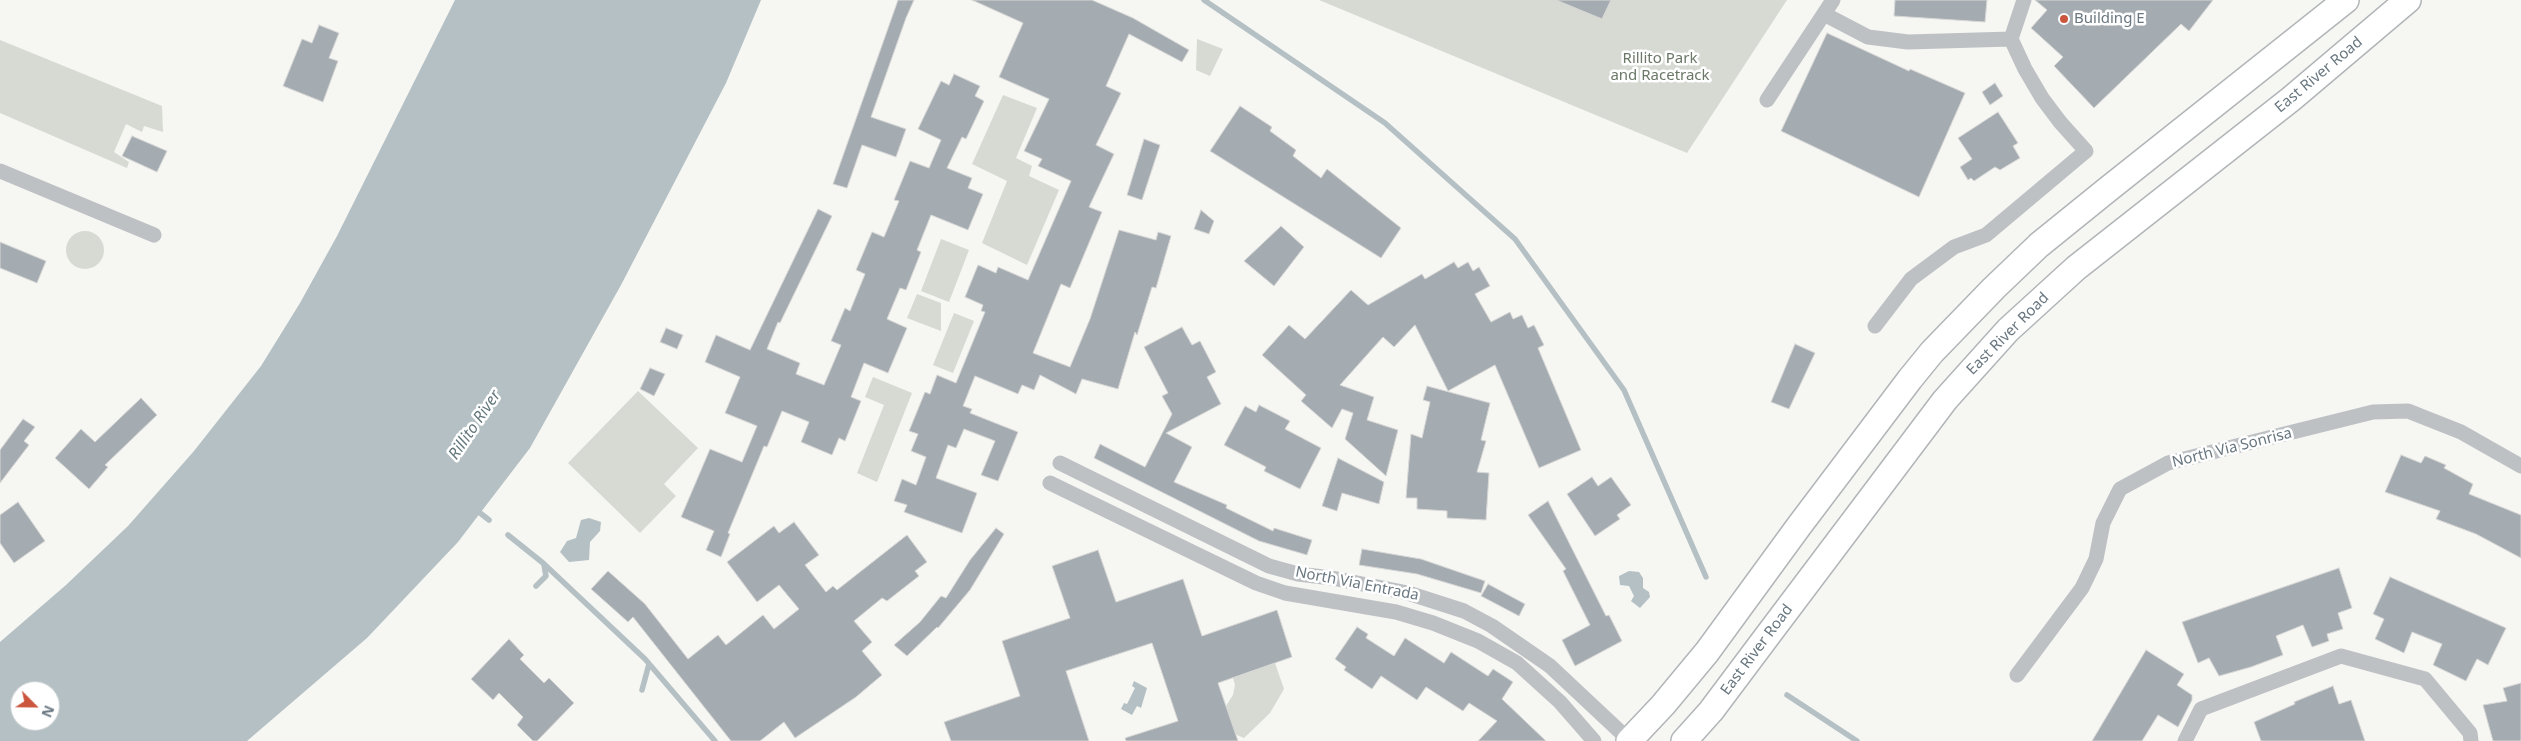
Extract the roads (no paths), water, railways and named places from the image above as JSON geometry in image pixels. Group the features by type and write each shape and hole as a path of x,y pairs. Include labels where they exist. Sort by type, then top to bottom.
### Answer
{"main road":[{"path":"1630,741 1664,705 1707,652 1798,526 1932,352 1994,288 2040,245 2346,0"},
{"name":"East River Road","path":"1684,741 1711,711 1945,400 2008,330 2076,268 2291,99 2408,0"}],"street":[{"path":"1767,100 1833,0"},
{"path":"1875,326 1911,279 1954,247 1986,235 2086,151 2042,98 2025,69 2011,39 2024,0"},
{"path":"1824,14 1868,37 1908,42 2011,39"},
{"path":"0,171 154,235"},
{"name":"North Via Sonrisa","path":"2017,675 2082,588 2096,559 2103,523 2120,489 2168,463 2372,412 2408,411 2461,432 2521,466"},
{"name":"North Via Entrada","path":"1060,463 1269,566 1298,574 1332,578 1408,593 1464,611 1492,626 1550,666 1630,741"},
{"name":"North Via Entrada","path":"1050,483 1256,583 1285,593 1396,612 1434,623 1478,641 1517,663 1560,702 1594,741"},
{"path":"2185,741 2201,708 2341,656 2425,679 2470,733 2470,741"}],"water":[{"name":"Rillito River","path":"455,0 761,0 726,83 621,285 530,448 458,542 367,638 247,741 0,741 0,642 66,585 128,526 194,451 261,366 300,303 337,236"},
{"path":"589,518 601,522 600,531 590,542 589,560 569,562 560,552 567,541 576,538 581,520"},
{"path":"1629,571 1639,572 1643,578 1643,588 1649,592 1650,597 1640,608 1631,601 1634,596 1629,586 1620,585 1619,576"},
{"path":"1134,681 1147,688 1141,708 1137,706 1132,715 1121,709 1124,703 1127,704 1135,688 1132,686"}],"waterway":[{"path":"1204,0 1385,123 1515,239 1624,390 1706,577"},
{"path":"475,509 489,520"},
{"path":"508,535 543,563 645,659 715,741"},
{"path":"536,586 546,576 544,565"},
{"path":"642,690 649,664"},
{"path":"1787,695 1857,741"}],"place":[{"name":"Building E","path":"2064,19"}],"park label":[{"name":"Rillito Park and Racetrack","path":"1660,68"}]}
